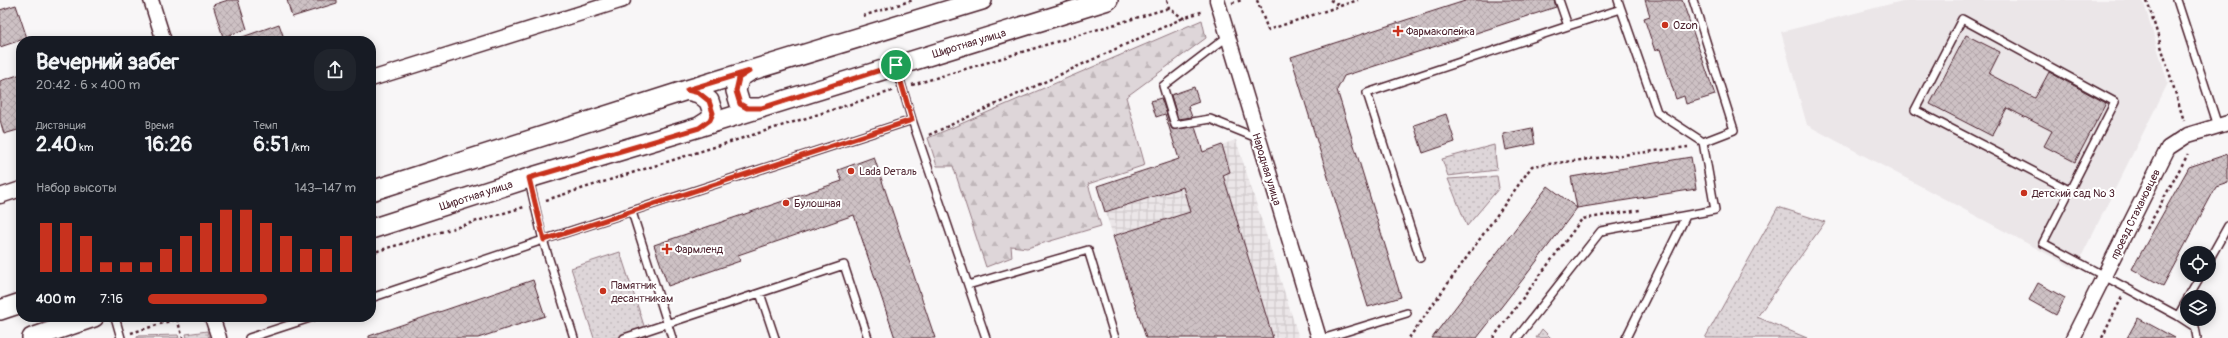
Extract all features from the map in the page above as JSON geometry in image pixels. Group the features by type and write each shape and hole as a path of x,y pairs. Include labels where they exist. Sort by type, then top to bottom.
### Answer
{"main road":[{"path":"376,189 960,3 982,0"},
{"name":"Широтная улица","path":"376,227 529,178 699,128 896,65 1108,0"},
{"path":"750,71 739,78 736,91 740,104 747,108 762,108"},
{"path":"687,90 699,93 709,101 713,113 710,120 699,128"},
{"path":"0,310 16,305"},
{"path":"32,338 79,322"}],"street":[{"path":"151,0 162,36"},
{"path":"376,77 623,0"},
{"name":"Народная улица","path":"1218,3 1257,138 1319,338"},
{"name":"проезд Стахановцев","path":"2073,338 2168,148 2188,135 2223,124"},
{"path":"0,196 16,191"},
{"path":"214,322 219,338"}],"lane":[{"path":"1559,0 1568,26"},
{"path":"1516,338 1601,231 1715,210 1703,142 1657,112 1618,0"},
{"path":"1693,0 1734,130 1703,142"},
{"path":"2177,0 2223,124"},
{"path":"1420,258 1367,93 1621,9"},
{"path":"2069,190 1915,110 1962,19 2115,102 2042,243 2178,316 2195,327 2197,338"},
{"path":"1227,37 1163,86 1175,125 1210,119 1257,138"},
{"path":"896,65 918,140 986,338"},
{"path":"376,296 912,120"},
{"path":"529,178 544,240 574,338"},
{"path":"632,212 672,338"},
{"path":"1626,338 1686,216"},
{"path":"2216,247 2228,226"},
{"path":"968,285 1088,250 1115,338"},
{"path":"624,338 760,292 844,266 868,338"},
{"path":"760,292 775,338"},
{"path":"2178,316 2180,312"},
{"path":"1325,338 1406,313"},
{"path":"117,322 121,337"},
{"path":"250,338 298,322"}],"path":[{"path":"1167,0 1169,8 1183,18"},
{"path":"918,140 1183,18 1218,3 1242,0"},
{"path":"1257,0 1268,30 1358,0"},
{"path":"1330,0 1340,6"},
{"path":"2147,0 2188,135"},
{"path":"376,251 902,88 1169,8"},
{"path":"1409,338 1532,166 1696,146"},
{"path":"2145,232 2191,149"},
{"path":"1493,338 1582,219 1643,210"},
{"path":"2102,338 2127,288"},
{"path":"121,337 169,322"},
{"path":"178,322 183,338"}],"shaded area":[{"name":"Детский сад № 3","path":"1906,0 2143,0 2168,83 2075,269 1807,125 1781,32"},
{"path":"1236,140 1299,338 1146,338 1097,186"}],"green space":[{"path":"1202,20 1206,38 1126,97 1145,165 1088,184 1101,226 1027,248 1011,246 1012,257 986,267 953,166 937,166 928,138"},
{"path":"1494,145 1497,170 1448,176 1442,159"},
{"path":"1497,176 1499,188 1467,226 1448,179"},
{"path":"1778,207 1825,222 1757,317 1807,338 1705,338"},
{"path":"620,252 648,338 594,338 571,268"},
{"path":"1542,329 1551,338 1536,338"},
{"path":"207,331 209,338 187,338 186,334"},
{"path":"178,335 179,338 137,338 137,336"}],"building":[{"path":"228,0 238,0 247,29 223,36 213,5"},
{"path":"287,0 337,0 337,3 292,17"},
{"path":"1468,0 1554,0 1556,7 1344,76 1337,90 1401,297 1368,307 1291,57"},
{"path":"1645,0 1682,0 1715,95 1686,104 1684,96 1676,99 1660,49 1655,51 1644,18 1650,16"},
{"path":"16,5 26,36 16,36 16,42 0,47 0,10"},
{"path":"279,24 283,36 245,36"},
{"path":"1966,35 2000,52 1989,74 2035,98 2049,72 2106,103 2075,162 2044,146 2052,131 2007,108 1992,136 1930,104"},
{"path":"16,76 16,130 4,134 0,120 0,81"},
{"path":"1194,87 1199,102 1188,106 1192,117 1178,119 1171,95"},
{"path":"1161,98 1172,129 1195,127 1203,152 1222,145 1230,172 1223,175 1273,338 1146,338 1113,236 1190,212 1183,187 1105,212 1097,186 1179,159 1165,114 1156,117 1151,101"},
{"path":"1446,114 1455,142 1423,153 1414,125"},
{"path":"1532,128 1535,144 1506,150 1503,134"},
{"path":"2228,154 2228,183 2216,187 2184,246 2180,246 2180,254 2163,286 2132,269 2189,167"},
{"path":"874,157 935,338 895,338 854,215 738,255 740,261 668,286 654,245 842,181 838,170"},
{"path":"1691,157 1696,189 1577,208 1571,177"},
{"path":"1548,186 1577,208 1527,274 1477,338 1432,338"},
{"path":"533,280 545,316 478,338 369,338 369,336"},
{"path":"2038,283 2065,298 2056,315 2029,300"},
{"path":"2138,318 2175,338 2127,338"}],"place":[{"name":"Ozon","path":"1665,25"},
{"name":"Фармакопейка","path":"1398,31"},
{"name":"Lada Dеталь","path":"851,171"},
{"name":"Детский сад № 3","path":"2024,193"},
{"name":"Булошная","path":"786,203"},
{"name":"Фармленд","path":"667,249"},
{"name":"Памятник десантникам","path":"603,291"}],"route":[{"path":"896,65 912,120 544,240 529,178 699,128 710,120 713,113 709,101 699,93 687,90 750,71 739,78 736,91 740,104 747,108 762,108 896,65"}]}
